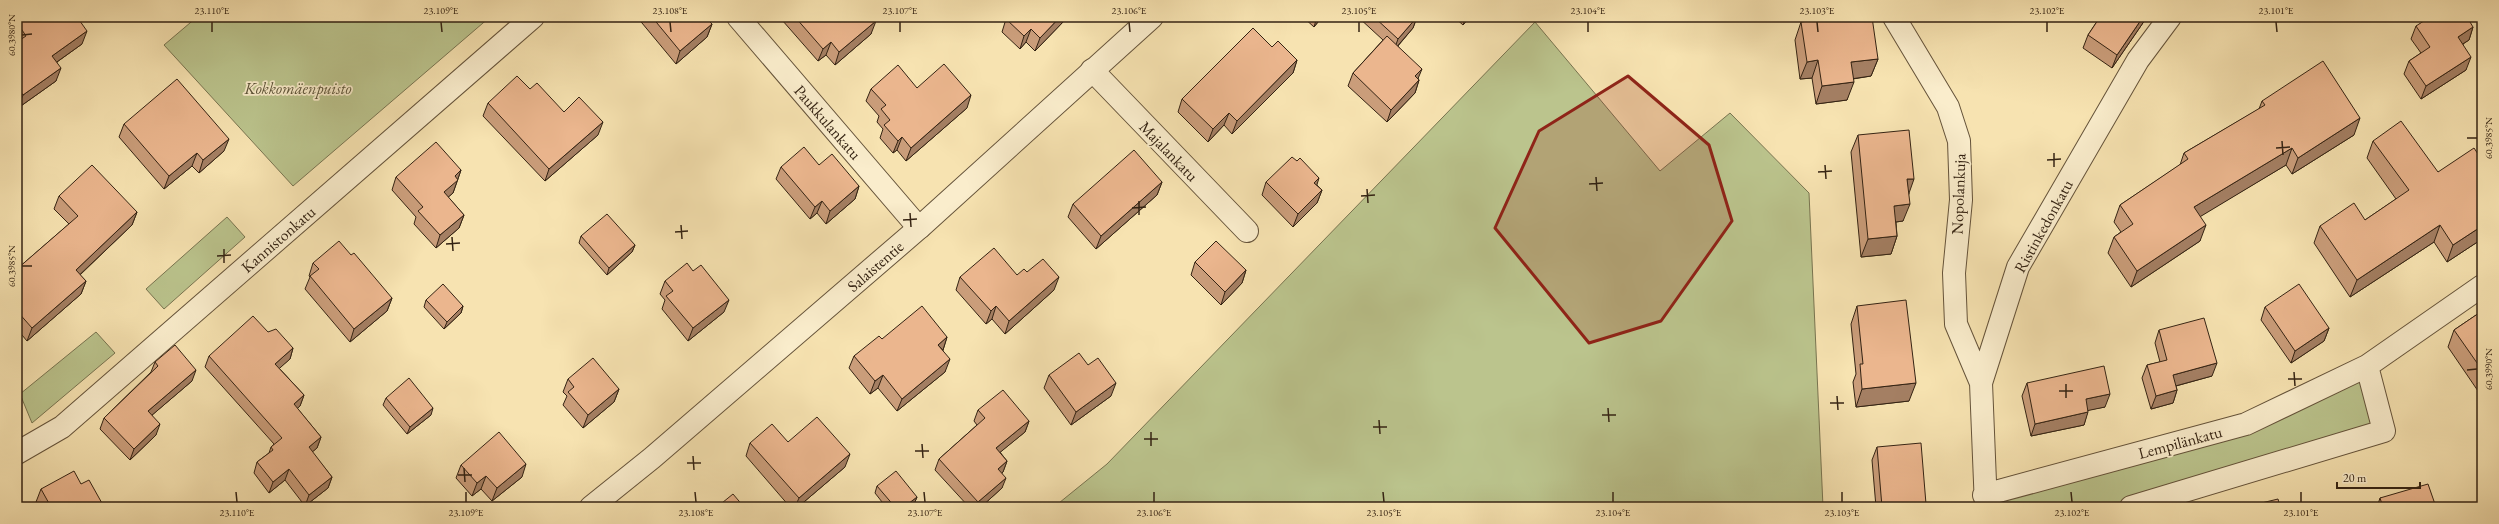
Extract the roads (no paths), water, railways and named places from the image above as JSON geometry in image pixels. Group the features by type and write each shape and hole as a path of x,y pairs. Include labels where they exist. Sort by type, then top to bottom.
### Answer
{"street":[{"name":"Kannistonkatu","path":"17,452 62,427 533,17"},
{"name":"Paukkulankatu","path":"738,17 919,228"},
{"name":"Salaistentie","path":"591,507 658,452 919,228 1152,17"},
{"name":"Nopolankuja","path":"1894,17 1948,107 1959,141 1961,200 1954,273 1956,324 1980,383"},
{"name":"Ristinkedonkatu","path":"1985,501 1980,383 2018,267 2138,60 2170,17"},
{"name":"Majalankatu","path":"1092,70 1247,231"},
{"name":"Lempilänkatu","path":"1985,501 2246,424 2367,366 2482,286"},
{"path":"2131,507 2384,431 2367,366"}],"park label":[{"name":"Kokkomäenpuisto","path":"298,88"}]}
